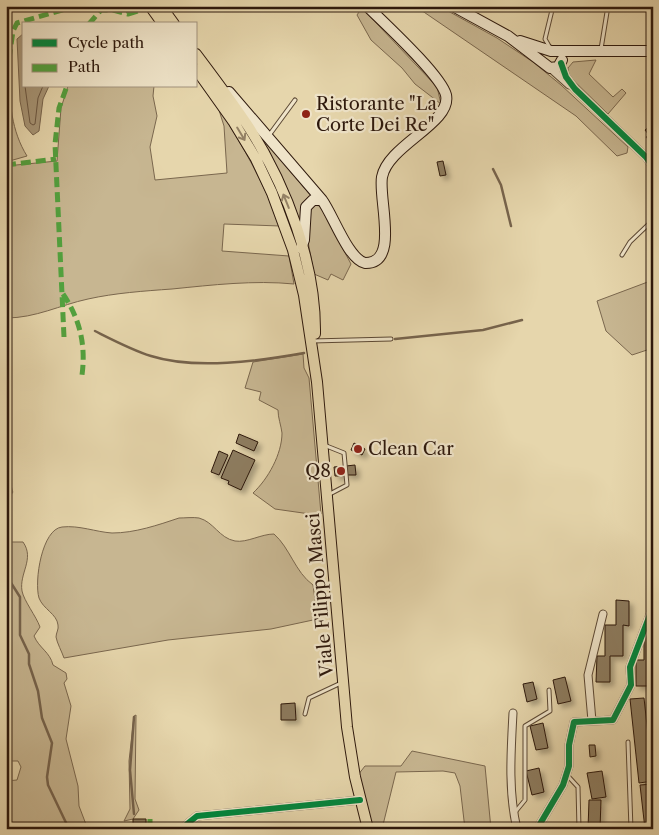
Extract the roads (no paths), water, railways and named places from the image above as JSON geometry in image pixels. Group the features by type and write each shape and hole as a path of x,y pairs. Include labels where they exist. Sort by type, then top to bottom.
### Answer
{"main road":[{"path":"150,6 162,22"},
{"path":"161,6 173,22"},
{"path":"198,56 322,200 356,259 369,263 379,259 385,247 382,176 386,166 402,147 432,123 445,107 445,93 436,78 367,6"},
{"path":"453,6 536,51 556,56"},
{"path":"536,51 548,66 558,67 556,56"},
{"path":"548,66 545,56 583,52 653,51"},
{"name":"Viale Filippo Masci","path":"198,56 242,118 274,173 302,247 312,293 314,358 328,495 347,728 360,800 368,829"},
{"name":"Viale Filippo Masci","path":"198,72 237,127 272,193 299,270 313,341"},
{"name":"Viale Filippo Masci","path":"214,94 242,118"},
{"path":"242,118 268,137"},
{"path":"302,247 306,206 313,200 322,200"},
{"name":"Viale Filippo Masci","path":"299,270 302,247"}],"street":[{"path":"556,56 566,77 575,89"},
{"path":"548,66 575,89 646,157 653,167"},
{"path":"537,829 563,785 569,766 569,745 574,722 613,720 631,685 630,667 651,612"},
{"path":"592,721 588,675 603,614"},
{"path":"513,713 511,776 514,814 518,829"},
{"path":"186,829 187,824 197,816 360,800"}],"lane":[{"path":"553,6 545,39 556,56"},
{"path":"601,52 608,6"},
{"path":"268,137 295,100"},
{"path":"622,255 630,242 653,220"},
{"path":"313,341 391,339"},
{"path":"323,444 344,453 346,484 328,495"},
{"path":"304,714 309,698 344,682"},
{"path":"514,814 525,800 525,726 550,711 549,690"},
{"path":"628,742 631,829"},
{"path":"566,775 578,787 579,829"}],"water":[{"path":"22,35 22,88 48,88 43,99 39,131 33,135 25,126 20,101 17,39"}],"waterway":[{"path":"493,169 501,185 511,226"},
{"path":"395,339 483,330 522,320"},
{"path":"95,331 144,354 187,363 227,363 304,353"},
{"path":"6,469 12,492 6,503"},
{"path":"6,575 20,597 20,635 29,654 29,664 38,691 42,718 52,743 47,777 48,785 69,829"},
{"path":"134,717 130,770 134,814"}],"place":[{"name":"Ristorante \"La Corte Dei Re\"","path":"306,114"},
{"name":"Clean Car","path":"358,449"},
{"name":"Q8","path":"341,471"}]}
